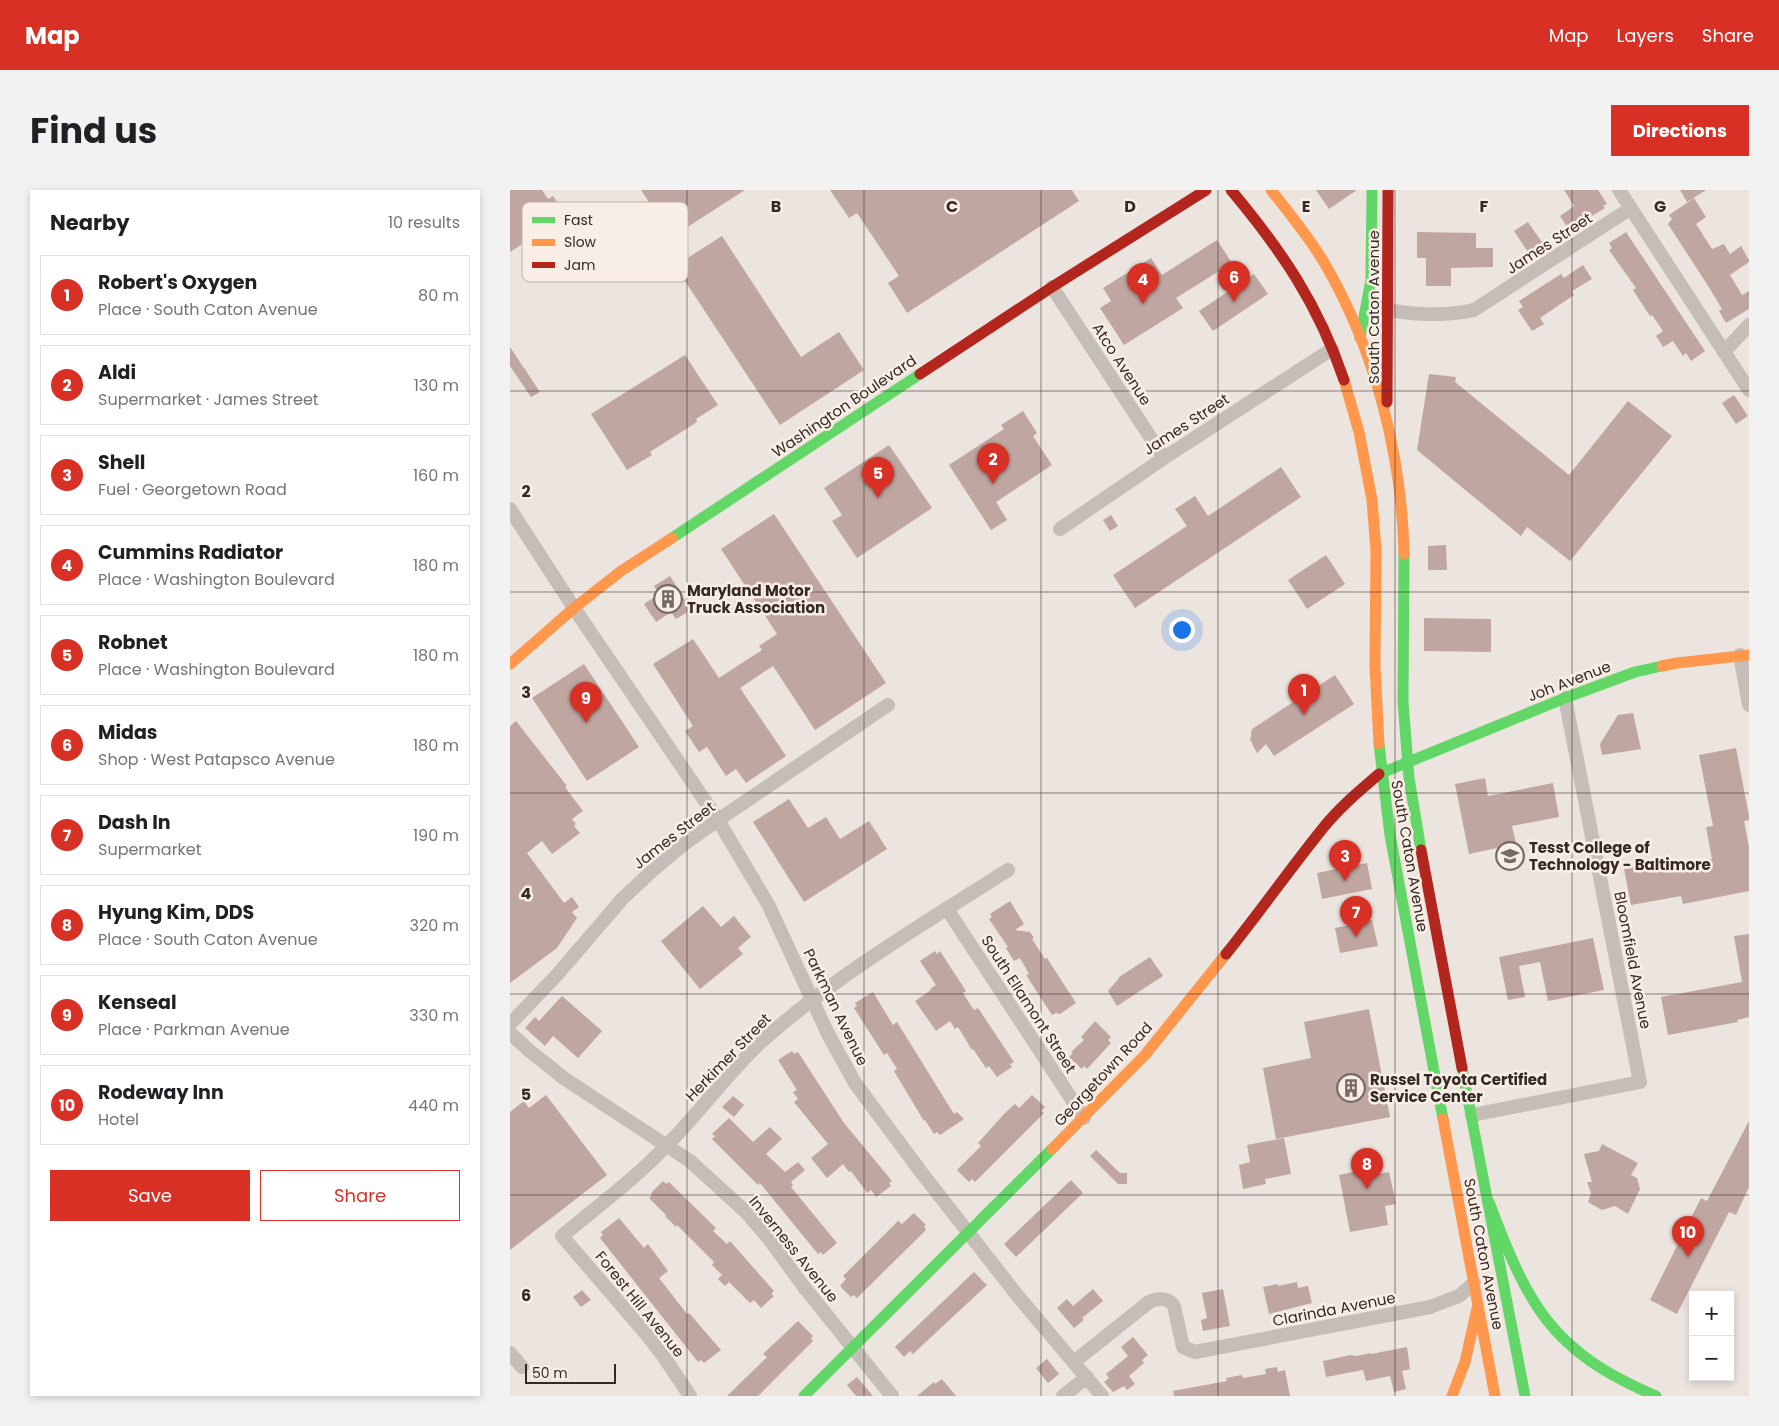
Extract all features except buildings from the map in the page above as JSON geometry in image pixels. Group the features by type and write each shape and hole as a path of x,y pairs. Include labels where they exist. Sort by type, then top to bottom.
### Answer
{"main road":[{"name":"Washington Boulevard","path":"510,664 574,608 621,571 1052,287 1206,190"},
{"path":"1231,190 1272,240 1294,274 1313,306 1332,349"},
{"path":"1271,190 1298,224 1321,260 1339,292 1360,338"},
{"name":"South Caton Avenue","path":"1372,190 1372,256 1368,302 1360,338 1374,379 1396,464 1403,531 1402,682 1407,761 1414,815 1525,1396"},
{"name":"South Caton Avenue","path":"1387,425 1388,190"},
{"name":"South Caton Avenue","path":"1360,338 1332,349 1358,431 1372,506 1375,533 1376,719 1381,772 1392,845 1495,1396"},
{"name":"Joh Avenue","path":"1407,761 1565,698 1649,668 1745,655"},
{"name":"Georgetown Road","path":"804,1396 1145,1055 1339,810 1381,772 1407,761"},
{"path":"1489,1202 1509,1255 1538,1310 1564,1340 1597,1367 1630,1385 1656,1396"},
{"path":"1452,1396 1466,1360 1478,1304"}],"street":[{"path":"1619,190 1749,390"},
{"name":"James Street","path":"1368,302 1402,313 1462,313 1474,310 1631,208"},
{"name":"Atco Avenue","path":"1052,287 1164,458"},
{"path":"1724,352 1749,325"},
{"name":"James Street","path":"1060,529 1164,458 1332,349"},
{"name":"Parkman Avenue","path":"510,509 574,608 718,820 769,906 812,1000 855,1083 1017,1295 1102,1396"},
{"path":"1745,655 1749,705"},
{"name":"Bloomfield Avenue","path":"1472,1115 1640,1082 1565,698"},
{"name":"James Street","path":"510,1024 556,976 626,895 684,844 888,705"},
{"name":"Herkimer Street","path":"562,1236 618,1190 667,1145 759,1044 812,1000 1008,870"},
{"name":"South Ellamont Street","path":"947,909 1084,1118"},
{"name":"Inverness Avenue","path":"510,1034 566,1079 690,1161 746,1212 892,1396"},
{"name":"Forest Hill Avenue","path":"562,1236 647,1335 690,1396"},
{"name":"Clarinda Avenue","path":"1074,1362 1155,1299 1162,1298 1170,1301 1174,1306 1182,1347 1195,1352 1430,1307 1459,1296 1474,1283"},
{"path":"510,1352 522,1367"},
{"path":"1063,1396 1087,1377"}],"traffic: fast":[{"path":"1360,338 1371,280 1372,190"},
{"path":"672,538 920,374"},
{"path":"1404,554 1403,702 1409,778 1421,850"},
{"path":"1379,774 1565,698 1635,672 1662,666"},
{"path":"1379,744 1390,835 1443,1119"},
{"path":"1462,1068 1525,1396"},
{"path":"804,1396 1052,1149"},
{"path":"1489,1202 1517,1269 1531,1297 1547,1321 1567,1342 1591,1361 1620,1379 1656,1396"}],"traffic: slow":[{"path":"1271,190 1306,235 1325,264 1343,297 1371,367 1391,441 1398,479 1404,554"},
{"path":"1344,380 1359,432 1372,500 1376,550 1375,666 1379,744"},
{"path":"510,664 574,608 621,571 672,538"},
{"path":"1662,666 1749,655"},
{"path":"1052,1149 1145,1055 1226,954"},
{"path":"1443,1119 1495,1396"},
{"path":"1452,1396 1465,1362 1478,1304"}],"traffic: jam":[{"path":"920,374 1052,287 1206,190"},
{"path":"1231,190 1267,235 1297,279 1323,327 1344,380"},
{"path":"1387,402 1388,190"},
{"path":"1226,954 1329,821 1379,774"},
{"path":"1421,850 1462,1068"}],"place":[{"name":"Midas","path":"1234,302"},
{"name":"Cummins Radiator","path":"1143,304"},
{"name":"Aldi","path":"993,484"},
{"name":"Robnet","path":"878,498"},
{"name":"Maryland Motor Truck Association","path":"668,599"},
{"name":"Robert's Oxygen","path":"1304,715"},
{"name":"Kenseal","path":"586,723"},
{"name":"Tesst College of Technology - Baltimore","path":"1510,856"},
{"name":"Shell","path":"1345,881"},
{"name":"Dash In","path":"1356,937"},
{"name":"Russel Toyota Certified Service Center","path":"1351,1088"},
{"name":"Hyung Kim, DDS","path":"1367,1189"},
{"name":"Rodeway Inn","path":"1688,1257"}]}
